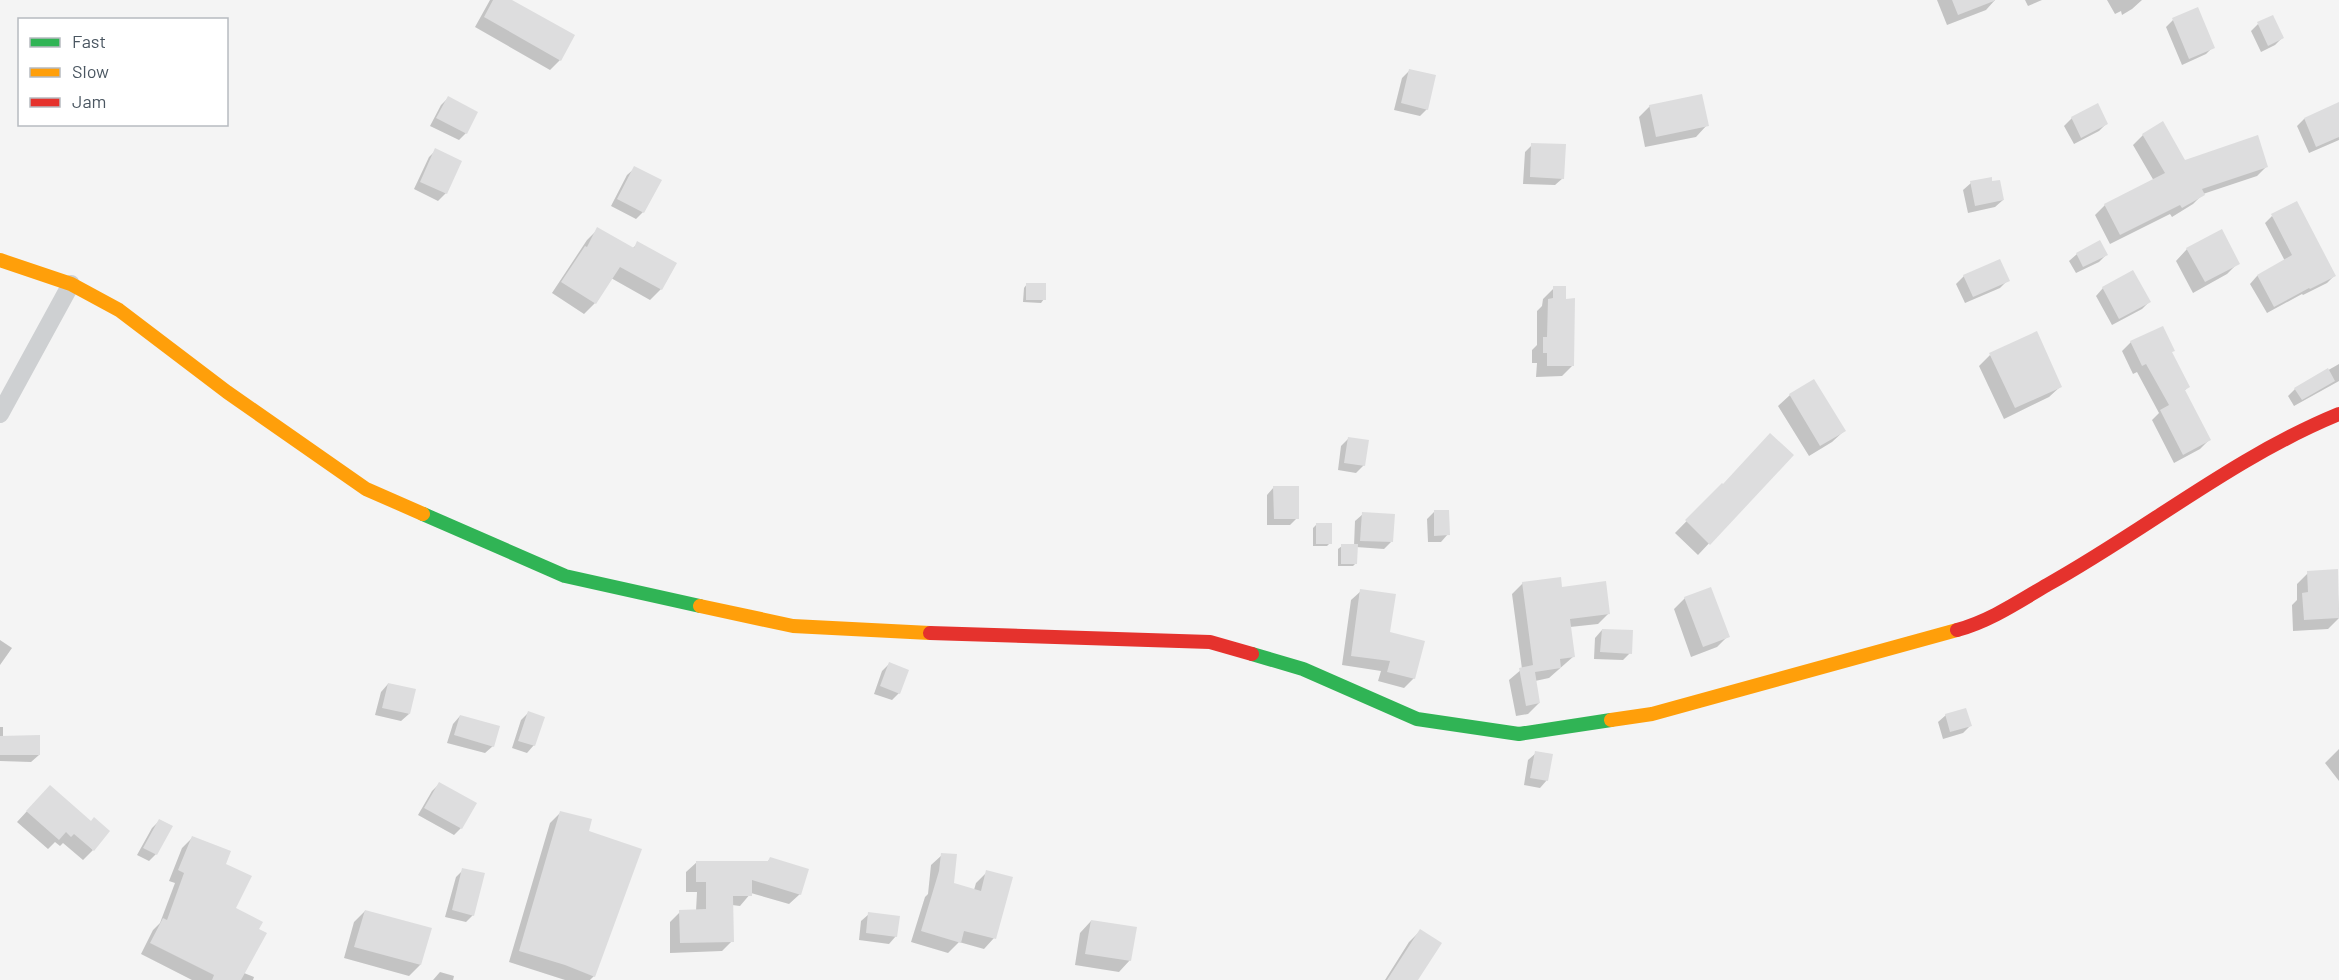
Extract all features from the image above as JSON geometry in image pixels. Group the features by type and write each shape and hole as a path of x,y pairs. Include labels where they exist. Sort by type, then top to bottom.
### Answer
{"street":[{"path":"0,260 71,284 119,310 227,392 366,489 565,576 793,626 883,632 1210,642 1303,669 1417,719 1519,734 1652,714 1978,624 2080,567 2200,488 2290,435 2339,414"},
{"path":"0,414 71,284"}],"building":[{"path":"493,0 512,0 575,35 561,61 484,17"},
{"path":"1952,0 1994,0 1994,1 1958,15"},
{"path":"2198,7 2215,48 2189,59 2172,18"},
{"path":"2273,15 2284,38 2268,46 2257,22"},
{"path":"1409,69 1436,75 1428,110 1401,103"},
{"path":"1702,94 1709,126 1656,137 1649,105"},
{"path":"448,96 478,112 467,134 436,118"},
{"path":"2339,102 2339,137 2316,147 2304,118"},
{"path":"2098,103 2108,124 2081,138 2071,117"},
{"path":"2163,121 2185,160 2258,135 2268,167 2202,189 2205,195 2182,208 2180,205 2120,235 2104,204 2165,173 2142,134"},
{"path":"1531,143 1566,144 1564,179 1530,177"},
{"path":"435,148 462,161 447,194 420,182"},
{"path":"634,166 662,180 644,213 617,199"},
{"path":"1992,177 1992,181 2000,180 2004,200 1975,206 1970,181"},
{"path":"2297,201 2336,276 2274,307 2257,275 2292,255 2271,214"},
{"path":"597,227 634,248 637,241 677,263 662,290 620,267 596,304 561,282 585,246 587,247"},
{"path":"2222,229 2240,264 2205,282 2186,248"},
{"path":"2100,240 2108,255 2083,267 2076,253"},
{"path":"2000,259 2010,281 1973,297 1963,275"},
{"path":"2133,270 2151,302 2119,319 2102,287"},
{"path":"1026,283 1046,283 1046,300 1026,300"},
{"path":"1553,286 1566,286 1566,299 1575,298 1574,366 1547,366 1547,353 1543,353 1543,337 1547,337 1548,299 1553,298"},
{"path":"2163,326 2175,351 2172,352 2190,387 2185,390 2211,440 2183,455 2160,410 2169,405 2146,364 2142,366 2130,341"},
{"path":"2037,331 2062,387 2015,408 1989,353"},
{"path":"2328,368 2335,381 2302,400 2294,388"},
{"path":"1814,379 1846,431 1820,446 1789,394"},
{"path":"1770,433 1794,455 1710,545 1685,520 1723,484"},
{"path":"1348,437 1369,440 1365,466 1344,463"},
{"path":"1273,486 1299,486 1299,519 1274,519"},
{"path":"1434,510 1449,510 1450,535 1434,536"},
{"path":"1362,512 1395,514 1393,542 1360,541"},
{"path":"1316,523 1332,523 1332,544 1316,544"},
{"path":"1341,544 1358,544 1357,564 1341,564"},
{"path":"2338,569 2339,618 2304,620 2302,593 2308,592 2307,571"},
{"path":"1561,577 1562,587 1606,581 1610,614 1570,619 1575,657 1560,659 1561,668 1535,672 1540,703 1526,706 1519,668 1533,665 1522,582"},
{"path":"1711,587 1730,637 1703,647 1684,597"},
{"path":"1360,589 1396,594 1390,632 1425,641 1415,679 1387,672 1390,661 1351,656"},
{"path":"1602,629 1633,630 1632,654 1600,652"},
{"path":"889,662 909,670 900,694 880,686"},
{"path":"388,683 416,689 410,714 382,708"},
{"path":"1966,708 1972,726 1950,732 1945,714"},
{"path":"528,711 545,717 535,746 518,741"},
{"path":"460,715 500,726 494,747 454,735"},
{"path":"40,735 40,755 0,755 0,736"},
{"path":"1535,751 1553,754 1548,781 1530,778"},
{"path":"439,782 477,803 462,829 424,808"},
{"path":"50,785 91,821 94,817 110,831 94,851 74,834 71,837 66,832 59,840 26,811"},
{"path":"560,811 592,819 589,831 642,849 595,977 519,951"},
{"path":"159,819 173,826 157,855 143,848"},
{"path":"192,836 231,851 226,864 252,876 236,908 263,922 259,929 267,933 241,980 212,980 214,975 150,943 163,918 167,920 184,873 178,870"},
{"path":"941,853 957,854 954,883 981,891 986,870 1013,877 996,939 964,931 961,943 921,931 939,871"},
{"path":"770,857 809,869 801,895 752,880 752,896 733,896 734,942 680,943 679,910 706,909 706,882 696,882 696,861 768,861"},
{"path":"462,868 485,873 474,916 452,910"},
{"path":"365,910 432,928 421,965 354,947"},
{"path":"868,912 900,916 897,937 866,933"},
{"path":"1091,920 1137,927 1131,961 1085,954"},
{"path":"1420,929 1442,943 1418,980 1387,980"}],"traffic: fast":[{"path":"423,514 565,576 700,606"},
{"path":"1252,654 1303,669 1417,719 1519,734 1611,720"}],"traffic: slow":[{"path":"0,260 71,284 119,310 227,392 366,489 423,514"},
{"path":"700,606 793,626 930,633"},
{"path":"1611,720 1652,714 1957,630"}],"traffic: jam":[{"path":"1957,630 1981,622 2014,604 2084,564 2227,472 2300,431 2339,414"},
{"path":"930,633 1210,642 1252,654"}]}
